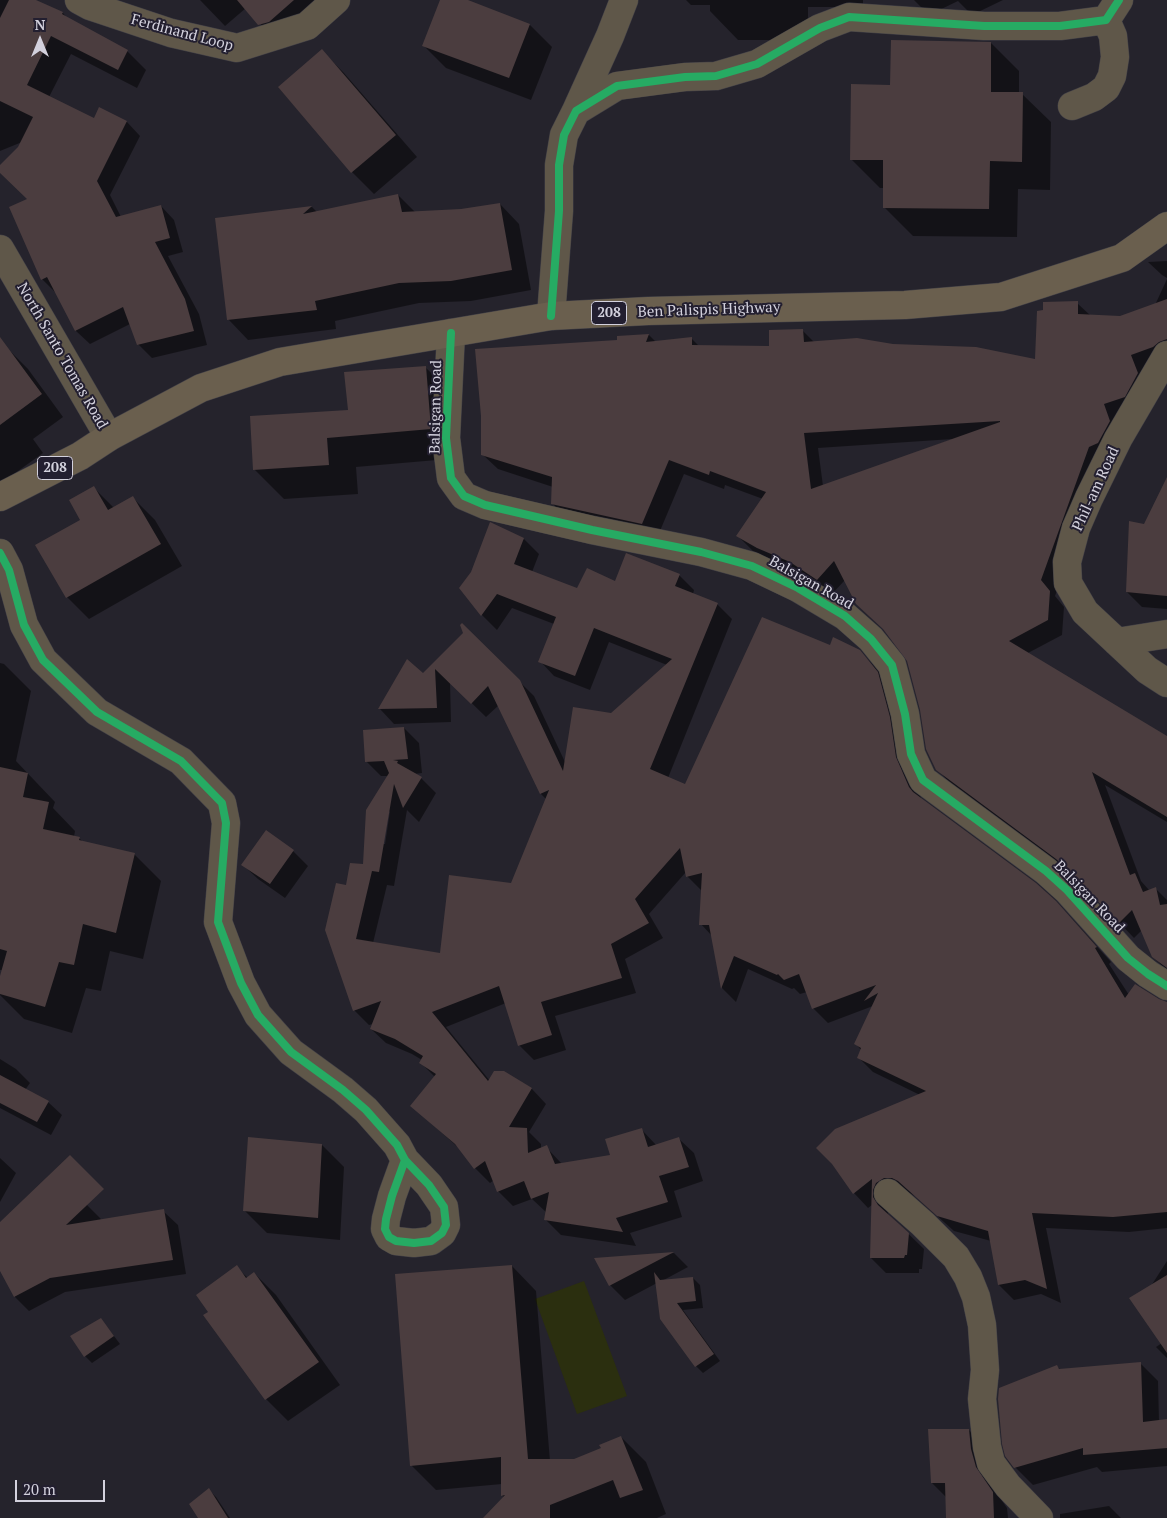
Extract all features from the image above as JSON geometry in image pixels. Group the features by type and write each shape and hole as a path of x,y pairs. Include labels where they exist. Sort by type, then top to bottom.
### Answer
{"main road":[{"name":"Ben Palispis Highway","path":"0,497 80,456 109,437 202,388 280,362 551,316 648,311 905,305 1001,297 1122,258 1167,226"}],"street":[{"name":"Ferdinand Loop","path":"79,0 90,6 118,6 171,32 237,48 307,26 336,0"},
{"path":"551,316 559,211 559,165 564,135 610,36 624,0"},
{"path":"576,111 617,86 685,77 716,76 757,64 820,28 850,8 984,26 1060,26 1113,10 1115,57 1112,76 1106,88 1094,97 1072,106"},
{"name":"North Santo Tomas Road","path":"0,249 109,437"},
{"name":"Balsigan Road","path":"451,333 446,438 451,478 464,496 485,505 592,530 701,552 752,566 798,588 845,616 871,639 892,665 905,714 911,754 923,780 1046,871 1067,890 1128,958 1167,986"},
{"name":"Phil-am Road","path":"1167,355 1118,439 1088,498 1076,528 1067,562 1068,583 1085,612 1147,670 1167,683"},
{"path":"0,553 9,570 24,625 44,660 97,712 181,761 222,803 226,823 218,922 241,984 258,1015 291,1052 366,1110 397,1145 405,1160"},
{"path":"1117,642 1167,634"},
{"path":"888,1193 956,1257 968,1277 976,1297 982,1325 984,1370 982,1399 987,1447 991,1463 1008,1486 1039,1518"}],"green space":[{"path":"584,1281 627,1396 577,1414 535,1299"}],"building":[{"path":"9,0 36,0 63,12 62,14 128,50 118,70 51,36 27,85 94,118 99,107 127,121 97,181 116,217 161,205 170,238 155,242 185,299 194,331 137,345 123,307 75,331 47,277 41,280 9,207 27,199 0,173 0,165 18,147 33,117 0,101 0,18"},
{"path":"237,0 294,0 269,22 258,25"},
{"path":"440,0 468,0 530,24 509,78 422,46"},
{"path":"891,40 991,42 991,92 1023,92 1022,162 990,161 989,209 883,208 883,160 850,160 851,84 890,85"},
{"path":"322,49 396,135 351,173 278,87"},
{"path":"398,194 402,212 461,209 500,203 512,270 451,281 399,283 315,301 317,310 227,320 215,218 312,206 303,214"},
{"path":"1167,299 1167,339 1153,347 1131,355 1138,373 1125,397 1104,404 1110,421 1098,443 1089,447 1041,580 1050,591 1048,620 1009,641 1167,736 1167,817 1092,772 1130,875 1135,873 1143,892 1156,887 1160,905 1167,904 1167,968 1152,957 1132,910 1118,924 1079,880 1056,859 936,770 926,749 920,710 907,661 883,629 856,604 834,561 817,580 790,562 757,548 736,536 766,492 710,471 709,475 669,460 642,524 551,504 552,477 481,455 481,416 475,349 617,340 617,336 649,334 646,342 692,337 692,345 769,346 769,330 803,329 804,342 857,338 893,344 976,347 1035,359 1037,311 1043,310 1043,302 1078,301 1078,314 1120,316","holes":["1000,422 811,489 804,433"]},
{"path":"0,337 42,394 0,425"},
{"path":"426,366 431,429 327,438 329,465 253,470 250,416 348,410 344,372"},
{"path":"1167,477 1167,596 1126,592 1129,521 1144,524"},
{"path":"94,486 108,510 133,496 161,544 66,598 35,545 80,520 69,500"},
{"path":"490,522 524,538 514,564 577,588 587,568 615,581 626,553 680,574 675,586 718,603 650,769 685,784 762,617 830,645 833,637 860,650 878,672 890,717 896,757 913,792 1036,883 1056,901 1097,947 1095,948 1125,998 1135,984 1167,1002 1167,1212 1113,1217 1032,1213 1047,1289 1025,1280 998,1285 988,1231 937,1216 898,1181 892,1178 884,1178 876,1183 873,1197 878,1205 909,1233 907,1255 904,1258 870,1258 872,1179 853,1194 832,1164 816,1148 835,1129 926,1091 857,1058 861,1048 854,1044 878,993 864,1001 876,985 812,1009 799,974 784,980 778,974 734,956 721,989 709,925 699,925 702,873 686,877 680,848 635,899 649,923 611,944 622,978 541,1002 552,1035 518,1046 499,986 432,1012 488,1081 494,1071 504,1071 532,1088 509,1127 527,1128 528,1153 547,1145 555,1164 610,1155 605,1139 642,1128 648,1147 679,1137 689,1167 659,1176 668,1202 616,1218 623,1232 544,1220 549,1192 531,1199 524,1181 497,1192 485,1161 474,1169 455,1144 410,1106 436,1074 419,1063 423,1056 395,1039 370,1029 381,1001 353,1011 325,930 336,883 346,885 350,863 363,864 366,810 389,773 384,761 365,762 363,730 404,727 408,759 393,760 398,761 397,763 422,777 403,808 394,784 379,872 372,871 356,939 440,953 449,875 511,883 549,790 540,794 488,686 471,704 435,669 437,708 378,709 407,659 423,673 463,633 460,625 462,623 520,680 563,771 573,707 611,713 672,659 594,628 575,676 538,662 556,617 497,594 481,616 459,588 471,572"},
{"path":"0,767 28,773 23,797 49,802 43,829 80,837 79,840 135,853 116,933 83,924 74,965 59,962 45,1007 0,994 0,976 7,951 0,949"},
{"path":"266,830 294,850 270,884 241,865"},
{"path":"0,1075 49,1101 37,1122 0,1103"},
{"path":"248,1137 322,1144 318,1218 243,1211"},
{"path":"70,1155 104,1189 66,1225 164,1209 173,1260 50,1278 14,1297 0,1271 0,1222"},
{"path":"674,1252 609,1286 594,1258"},
{"path":"237,1265 246,1278 254,1272 319,1362 265,1400 203,1315 208,1312 196,1295"},
{"path":"512,1265 528,1459 574,1459 601,1448 599,1445 621,1436 643,1490 620,1498 613,1480 550,1505 550,1518 483,1518 505,1495 501,1496 501,1457 410,1466 395,1274"},
{"path":"654,1272 660,1280 693,1277 696,1301 677,1303 714,1354 695,1367 660,1319"},
{"path":"1167,1275 1167,1353 1129,1298"},
{"path":"101,1318 114,1336 84,1357 70,1336"},
{"path":"1141,1362 1143,1422 1167,1419 1167,1448 1083,1455 1083,1448 1014,1468 1005,1456 1002,1444 998,1399 999,1388 1057,1365 1059,1369"},
{"path":"928,1429 969,1429 971,1449 976,1467 993,1492 994,1518 946,1518 945,1483 931,1483"},
{"path":"209,1488 228,1518 198,1518 189,1504"}],"cycle path":[{"path":"551,316 559,211 559,165 564,135 576,111 617,86 685,77 716,76 757,64 820,28 849,17 984,26 1060,26 1106,20 1119,0"},
{"path":"451,333 446,438 451,478 464,496 485,505 592,530 701,552 752,566 798,588 845,616 871,639 892,665 905,714 911,754 923,780 1046,871 1067,890 1128,958 1167,986"},
{"path":"0,553 9,570 24,625 43,660 97,712 181,761 222,803 226,823 218,922 241,983 258,1015 291,1052 343,1090 366,1110 397,1145 405,1160 429,1185 444,1207 446,1225 442,1233 431,1241 414,1243 396,1241 389,1237 385,1229 392,1196 405,1160"}]}
